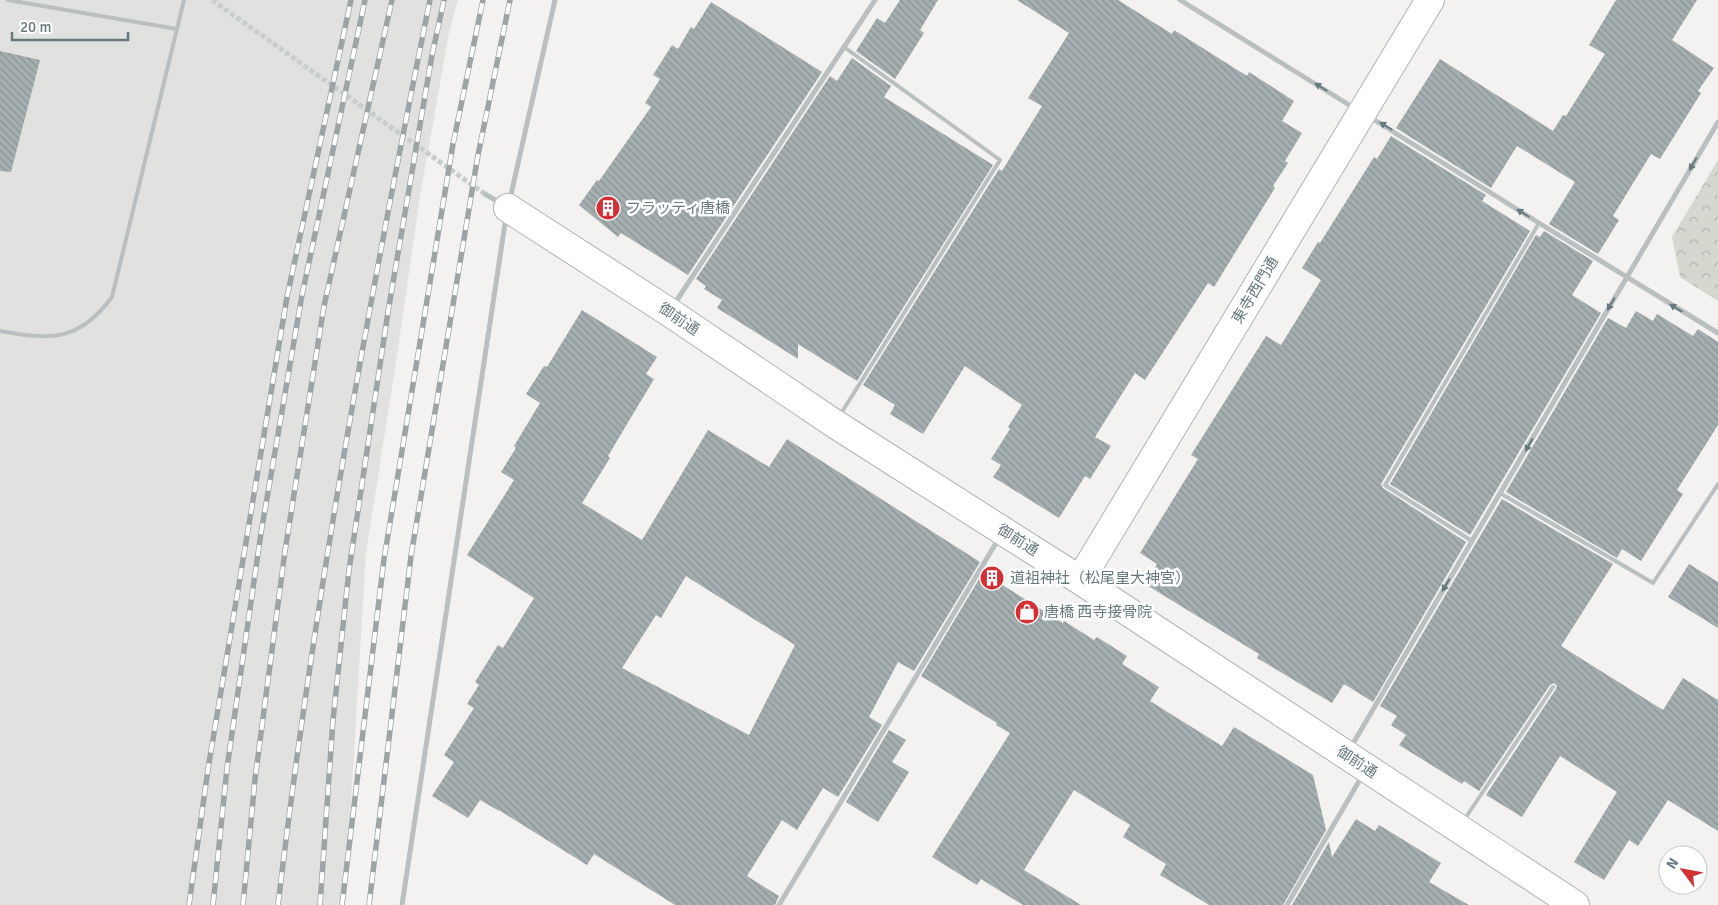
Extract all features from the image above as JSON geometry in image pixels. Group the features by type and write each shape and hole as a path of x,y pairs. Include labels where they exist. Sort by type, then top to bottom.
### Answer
{"street":[{"path":"402,905 497,201 556,0"},
{"path":"669,312 875,0"},
{"path":"1180,0 1718,333"},
{"name":"東寺西門通","path":"1080,580 1430,0"},
{"path":"1287,905 1357,761 1472,540 1718,122"},
{"name":"御前通","path":"497,201 669,312 834,424 1080,580 1575,905"},
{"path":"779,905 1003,531"}],"lane":[{"path":"8,0 176,29"},
{"path":"0,331 32,337 60,335 81,328 102,312 112,297 184,0"},
{"path":"834,424 1000,160 844,47"},
{"path":"1472,540 1385,485 1539,223"},
{"path":"1500,493 1653,584 1718,484"},
{"path":"1459,829 1553,687"}],"shaded area":[{"path":"0,0 458,0 449,33 420,196 366,552 345,905 0,905"}],"green space":[{"path":"1718,160 1718,301 1680,277 1672,237"}],"building":[{"path":"900,0 938,0 920,30 924,33 895,79 856,51 877,18 885,23"},
{"path":"1017,0 1118,0 1172,34 1174,30 1247,76 1249,72 1294,101 1282,121 1302,133 1285,161 1288,163 1273,186 1275,188 1214,287 1208,283 1145,380 1135,373 1095,437 1111,446 1090,479 1085,476 1059,518 993,477 1001,465 991,459 1010,429 1008,427 1022,405 965,366 923,434 890,414 895,405 863,385 999,169 1002,171 1042,106 1028,98 1069,33"},
{"path":"1616,0 1697,0 1672,40 1714,68 1698,91 1701,93 1660,159 1651,154 1613,216 1619,220 1598,254 1549,224 1575,182 1517,146 1491,188 1396,128 1440,59 1553,131 1563,115 1566,116 1605,54 1589,45"},
{"path":"711,2 822,72 688,275 621,233 618,237 579,205 597,180 599,181 651,107 645,103 660,79 653,75 672,45 678,49 691,27 694,29"},
{"path":"0,51 40,60 11,172 0,171"},
{"path":"852,58 891,86 884,97 993,165 857,381 798,344 798,359 717,308 722,300 704,289 706,286 696,279 830,76 837,81"},
{"path":"1391,136 1486,195 1482,201 1530,231 1381,484 1383,488 1466,542 1373,702 1344,684 1332,703 1257,658 1259,654 1145,584 1157,564 1140,553 1198,459 1191,455 1266,336 1281,345 1321,280 1302,268 1374,157 1377,159"},
{"path":"1544,231 1593,261 1572,295 1601,313 1470,535 1390,484 1536,235 1540,237"},
{"path":"582,310 657,357 646,374 654,379 608,456 610,458 582,503 642,540 708,430 769,467 787,439 980,562 914,671 898,662 869,717 882,725 838,797 823,788 797,830 782,820 747,876 779,896 775,905 675,905 594,854 587,865 480,800 468,818 432,796 454,762 444,755 474,708 467,704 479,685 475,682 498,645 503,648 534,598 467,555 514,480 501,472 540,403 526,394 544,366 547,367","holes":["686,576 795,645 749,735 622,668 656,615 661,618"]},
{"path":"1636,311 1653,321 1657,314 1693,336 1698,329 1718,342 1718,425 1677,490 1683,494 1641,561 1622,549 1617,558 1506,492 1608,318 1626,328"},
{"path":"1502,499 1613,564 1561,646 1663,710 1683,678 1718,700 1718,831 1668,800 1638,846 1629,840 1604,880 1574,862 1617,792 1560,756 1522,817 1486,795 1556,689 1557,686 1554,683 1550,685 1479,791 1464,781 1462,784 1399,745 1406,735 1391,725 1397,716 1380,706"},
{"path":"1689,564 1718,582 1718,628 1668,597"},
{"path":"987,566 1000,575 996,581 1063,623 1064,621 1094,640 1097,637 1127,656 1122,664 1159,687 1150,701 1222,746 1234,727 1313,775 1326,830 1283,905 1209,905 1160,875 1166,864 1123,837 1130,825 1074,790 1024,870 1081,905 1023,905 981,879 977,885 932,857 1010,733 921,676"},
{"path":"889,730 906,740 892,762 909,772 878,822 846,802"},
{"path":"1356,819 1375,831 1379,825 1441,863 1429,882 1469,905 1292,905 1329,842 1332,857"}],"tunnel":[{"path":"212,0 485,194"}],"railway":[{"path":"189,905 208,769 287,297 351,0"},
{"path":"213,905 227,768 261,533 302,295 365,0"},
{"path":"243,905 255,779 285,551 324,306 392,0"},
{"path":"278,905 292,791 326,564 365,338 430,0"},
{"path":"320,905 333,720 349,570 388,312 432,55 444,0"},
{"path":"342,905 384,559 453,144 483,0"},
{"path":"369,905 411,556 478,155 510,0"}],"place":[{"name":"フラッティ唐橋","path":"608,208"},
{"name":"道祖神社（松尾皇大神宮）","path":"992,578"},
{"name":"唐橋 西寺接骨院","path":"1027,612"}]}
